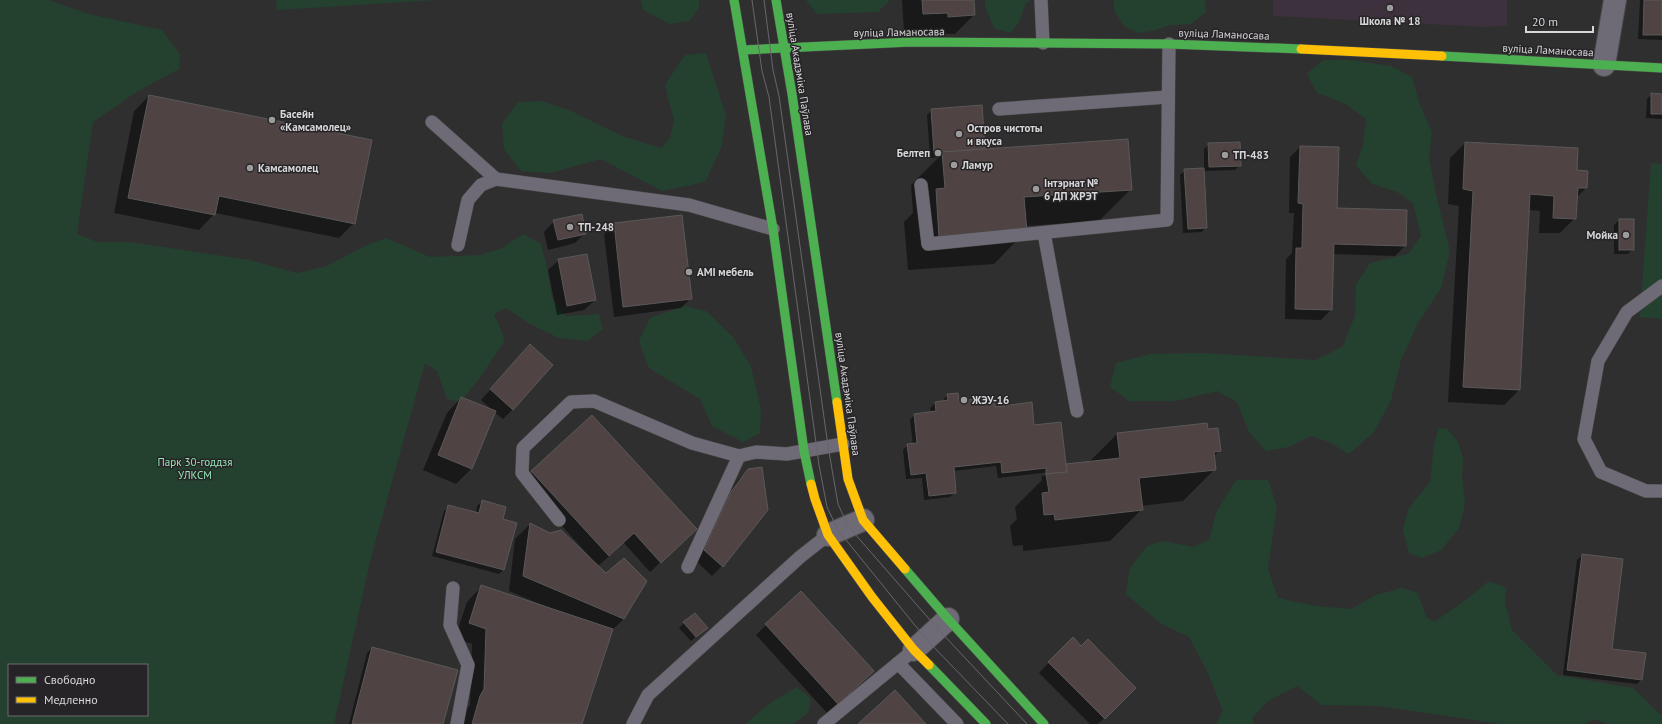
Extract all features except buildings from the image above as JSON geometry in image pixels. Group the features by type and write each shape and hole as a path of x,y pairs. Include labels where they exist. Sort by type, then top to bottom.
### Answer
{"main road":[{"path":"734,0 773,229 804,451 815,499 828,535 872,597 906,656 986,724"},
{"name":"вуліца Акадэміка Паўлава","path":"776,0 792,94 848,479 863,520 948,620 1044,724"},
{"name":"вуліца Ламаносава","path":"743,50 911,42 1169,44 1252,46 1662,68"}],"street":[{"path":"1604,65 1615,0"},
{"path":"828,535 863,520"},
{"path":"906,656 948,620"}],"lane":[{"path":"1041,0 1043,43"},
{"path":"921,185 928,244 1168,220 1169,44"},
{"path":"999,109 1168,97"},
{"path":"432,122 496,179"},
{"path":"458,245 468,200 480,185 496,179 689,205 773,229"},
{"path":"1044,233 1076,411"},
{"path":"1662,286 1627,312 1598,361 1584,438 1601,472 1646,491 1662,491"},
{"path":"559,520 522,473 523,448 571,402 594,401 692,443 739,456 756,452 787,454 843,444"},
{"path":"688,567 739,456"},
{"path":"633,724 648,694 800,557 828,535"},
{"path":"453,588 450,625 468,666 457,724"},
{"path":"824,724 906,656 957,724"}],"shaded area":[{"name":"Школа № 18","path":"1273,0 1507,0 1507,26 1486,27 1273,16"}],"green space":[{"name":"Парк 30-годдзя УЛКСМ","path":"0,0 49,0 88,14 162,30 180,54 179,69 138,91 93,122 77,234 97,242 130,242 249,260 297,273 327,266 365,246 386,238 430,257 480,255 502,248 523,234 541,244 548,272 552,298 566,316 599,314 603,329 587,341 559,338 530,324 506,308 494,314 505,340 479,379 460,402 447,399 437,371 425,363 371,557 334,724 0,724"},
{"path":"276,0 436,0 277,10"},
{"path":"641,0 699,0 699,8 689,21 670,24 643,10"},
{"path":"806,0 890,0 878,12 817,14"},
{"path":"985,0 1032,0 1026,3 1019,22 1010,33 994,28 985,6"},
{"path":"1114,0 1205,0 1206,12 1191,24 1170,25 1156,30 1138,33 1125,27 1114,11"},
{"path":"706,53 726,116 721,148 705,182 662,191 601,159 550,173 521,171 504,149 502,124 518,102 541,101 569,110 622,136 661,148 670,138 674,120 665,85 685,55"},
{"path":"1323,60 1350,60 1391,66 1412,77 1420,105 1432,132 1429,159 1450,251 1441,288 1418,323 1401,360 1391,400 1374,432 1349,454 1329,442 1311,436 1289,447 1266,451 1249,432 1237,402 1218,391 1175,401 1129,401 1110,387 1116,363 1151,354 1202,353 1316,360 1343,346 1355,316 1356,285 1370,263 1408,254 1421,236 1413,203 1397,192 1372,184 1356,165 1363,145 1366,119 1346,104 1317,93 1307,74"},
{"path":"1651,163 1662,164 1662,319 1640,317"},
{"path":"684,306 706,311 734,338 751,367 761,410 760,433 743,442 712,426 700,399 649,368 639,341 650,318"},
{"path":"1446,428 1458,442 1463,458 1462,477 1465,504 1459,528 1441,550 1422,558 1409,553 1403,530 1408,509 1430,482 1434,445 1438,429"},
{"path":"1236,480 1268,480 1277,507 1268,569 1278,598 1316,606 1351,609 1376,595 1402,588 1418,593 1426,617 1434,622 1463,602 1489,581 1506,588 1505,603 1512,630 1557,675 1633,688 1662,716 1662,724 1607,724 1594,719 1586,724 1501,724 1378,706 1322,705 1297,686 1268,701 1252,718 1254,724 1216,724 1223,711 1208,673 1189,637 1160,623 1126,594 1130,568 1147,546 1163,541 1193,547 1209,540 1216,513"},
{"path":"797,687 811,699 808,713 793,724 745,724 769,704"}],"tram line":[{"path":"752,0 762,71 769,97 819,465 827,507 838,530 926,639 1008,724"},
{"path":"764,0 773,70 779,96 828,446 838,504 848,526 937,628 1027,724"}],"traffic: fast":[{"path":"734,0 773,229 804,451 811,484"},
{"path":"776,0 792,94 837,402"},
{"path":"743,50 911,42 1169,44 1301,49"},
{"path":"1442,56 1662,68"},
{"path":"905,569 948,619 1044,724"},
{"path":"929,665 986,724"}],"traffic: slow":[{"path":"1301,49 1442,56"},
{"path":"837,402 848,479 863,520 905,569"},
{"path":"811,484 828,535 872,597 914,650 929,665"}],"place":[{"name":"Школа № 18","path":"1390,8"},
{"name":"Басейн «Камсамолец»","path":"272,120"},
{"name":"Остров чистоты и вкуса","path":"959,134"},
{"name":"Белтеп","path":"938,153"},
{"name":"ТП-483","path":"1225,155"},
{"name":"Ламур","path":"954,165"},
{"name":"Камсамолец","path":"250,168"},
{"name":"Інтэрнат № 6 ДП ЖРЭТ","path":"1036,189"},
{"name":"ТП-248","path":"570,227"},
{"name":"Мойка","path":"1626,235"},
{"name":"AMI мебель","path":"689,272"},
{"name":"ЖЭУ-16","path":"964,400"}]}
